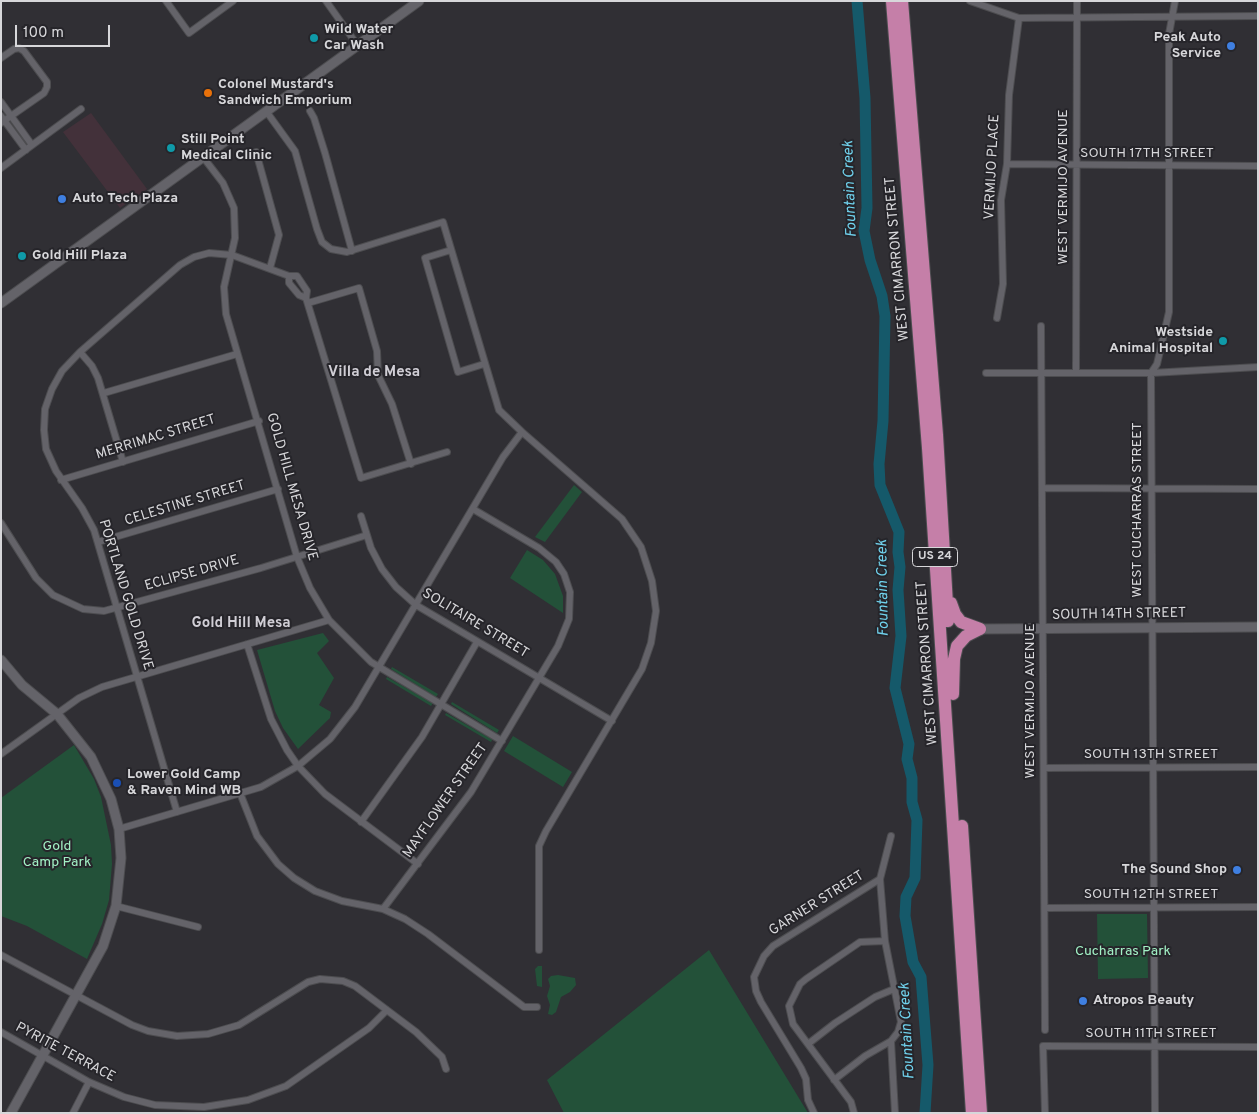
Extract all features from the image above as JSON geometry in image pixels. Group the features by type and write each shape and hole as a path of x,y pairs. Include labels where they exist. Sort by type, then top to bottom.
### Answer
{"highway":[{"name":"WEST CIMARRON STREET","path":"892,1 926,421 972,1113"},
{"name":"WEST CIMARRON STREET","path":"902,1 945,562 981,1113"},
{"path":"945,562 955,614 961,622 980,630"},
{"path":"953,694 954,660 957,646 962,638 980,630"}],"street":[{"path":"166,1 189,33 233,1"},
{"path":"326,1 358,46"},
{"path":"1,303 419,1"},
{"path":"970,1 1019,18 1258,16"},
{"name":"WEST VERMIJO AVENUE","path":"1076,373 1077,1"},
{"name":"WEST CUCHARRAS STREET","path":"1155,1113 1153,766 1150,628 1151,373 1157,364 1169,312 1169,34 1174,1"},
{"name":"VERMIJO PLACE","path":"997,318 1003,284 1002,200 1006,164 1009,95 1019,18"},
{"path":"1,58 14,49 19,48 24,51 47,82 44,93 11,116 2,120 26,150"},
{"path":"1,102 32,145"},
{"path":"1,168 81,109"},
{"path":"266,111 295,152 322,242 338,252 352,251 443,222 499,410 622,519 641,547 652,581 656,611 651,643 642,669 539,846 539,950"},
{"path":"310,111 317,127 352,251"},
{"path":"256,152 279,234 270,268"},
{"name":"GOLD HILL MESA DRIVE","path":"204,157 223,183 234,208 236,227 232,255 224,286 224,303 237,354 259,421 297,557 310,588 330,620 356,649 379,667 502,741"},
{"name":"SOUTH 17TH STREET","path":"1006,164 1170,167 1258,166"},
{"path":"451,250 424,258 458,372 484,364"},
{"name":"PORTLAND GOLD DRIVE","path":"177,812 98,542 82,508 61,480 46,449 44,430 45,409 56,380 80,352 180,265 194,257 209,253 232,255 289,276 297,276 307,291 307,300"},
{"path":"289,276 289,283 299,295 307,300 361,478 447,452"},
{"path":"307,300 359,288 377,350 378,375 392,404 411,464"},
{"name":"WEST VERMIJO AVENUE","path":"1041,326 1045,1030"},
{"path":"80,352 92,366 104,393 123,462"},
{"path":"104,393 237,354"},
{"path":"986,372 1151,373 1258,367"},
{"name":"MERRIMAC STREET","path":"61,480 259,421"},
{"path":"119,829 267,784 298,766 319,749 344,724 503,457 522,432"},
{"path":"1042,488 1258,489"},
{"name":"CELESTINE STREET","path":"98,542 278,489"},
{"name":"MAYFLOWER STREET","path":"383,909 471,792 562,638 569,619 570,592 564,574 552,557 473,508"},
{"name":"SOLITAIRE STREET","path":"361,516 375,558 385,574 416,605 612,720"},
{"name":"ECLIPSE DRIVE","path":"1,522 36,578 53,595 83,609 104,611 297,557 367,535"},
{"path":"1,754 87,693 138,676 330,620"},
{"name":"SOUTH 14TH STREET","path":"980,630 1258,627"},
{"path":"361,822 405,763 477,642"},
{"path":"248,644 270,719 298,766 325,794 418,864"},
{"path":"1,660 4,671 57,714 76,735 102,777 119,829 121,858 116,906 103,946 11,1113"},
{"name":"SOUTH 13TH STREET","path":"1044,768 1258,767"},
{"path":"240,793 257,836 278,864 294,878 316,891 342,901 383,909 405,919 428,934 524,1007 538,1006"},
{"name":"GARNER STREET","path":"891,836 880,879 885,941 901,1022 898,1032 891,1041 895,1113"},
{"name":"GARNER STREET","path":"814,1113 808,1100 806,1079 761,1002 756,991 754,977 764,956 773,946 880,879"},
{"path":"116,906 198,927"},
{"name":"SOUTH 12TH STREET","path":"1045,908 1258,907"},
{"path":"854,1113 850,1102 792,1024 789,1006 800,984 860,942 885,941"},
{"path":"1,955 132,1025 148,1031 177,1036 208,1034 239,1025 252,1019 295,988 320,979 343,981 355,986 416,1032 442,1057 446,1069"},
{"path":"808,1044 874,997 894,989"},
{"name":"PYRITE TERRACE","path":"1,1032 89,1082 124,1097 171,1107 204,1108 248,1100 286,1086 303,1076 369,1028 387,1010"},
{"path":"834,1080 865,1056 891,1041"},
{"name":"SOUTH 11TH STREET","path":"1044,1113 1043,1046 1258,1047"},
{"path":"73,1113 89,1082"}],"shaded area":[{"path":"91,113 147,189 120,208 63,132"}],"green space":[{"path":"574,485 582,492 545,542 535,537"},
{"path":"527,550 543,560 555,574 563,596 563,613 510,578"},
{"path":"323,633 329,641 317,653 334,678 319,705 331,712 330,718 298,749 283,728 275,711 257,650"},
{"path":"392,667 438,694 436,697 391,669"},
{"path":"387,677 433,703 431,706 386,679"},
{"path":"452,702 499,730 497,733 451,704"},
{"path":"446,713 493,738 491,742 445,715"},
{"path":"513,736 572,772 563,787 504,751"},
{"name":"Gold Camp Park","path":"74,745 94,779 101,797 111,845 112,864 109,900 102,924 87,959 27,926 1,916 1,798"},
{"name":"Cucharras Park","path":"1097,914 1147,914 1148,978 1098,979"},
{"path":"709,950 808,1113 564,1113 547,1080"},
{"path":"538,966 542,966 542,987 537,986 535,969"},
{"path":"558,975 575,978 576,985 570,992 561,997 556,1012 552,1015 548,1014 550,1005 547,996 550,986 548,979 551,976"}],"waterway":[{"name":"Fountain Creek","path":"857,1 865,98 867,208 864,231 870,260 882,296 885,316 883,421 879,464 880,485 899,532 898,552 900,567 898,590 901,636 895,688 909,744 907,759 912,778 912,802 917,820 915,878 906,897 905,916 913,962 921,977 928,1065 925,1113"}],"place":[{"name":"Wild Water Car Wash","path":"314,38"},
{"name":"Peak Auto Service","path":"1231,46"},
{"name":"Colonel Mustard's Sandwich Emporium","path":"208,93"},
{"name":"Still Point Medical Clinic","path":"171,148"},
{"name":"Auto Tech Plaza","path":"62,199"},
{"name":"Gold Hill Plaza","path":"22,256"},
{"name":"Westside Animal Hospital","path":"1223,341"},
{"name":"Lower Gold Camp & Raven Mind WB","path":"117,783"},
{"name":"The Sound Shop","path":"1237,870"},
{"name":"Atropos Beauty","path":"1083,1001"}],"district":[{"name":"Villa de Mesa","path":"374,373"},
{"name":"Gold Hill Mesa","path":"241,624"}]}
